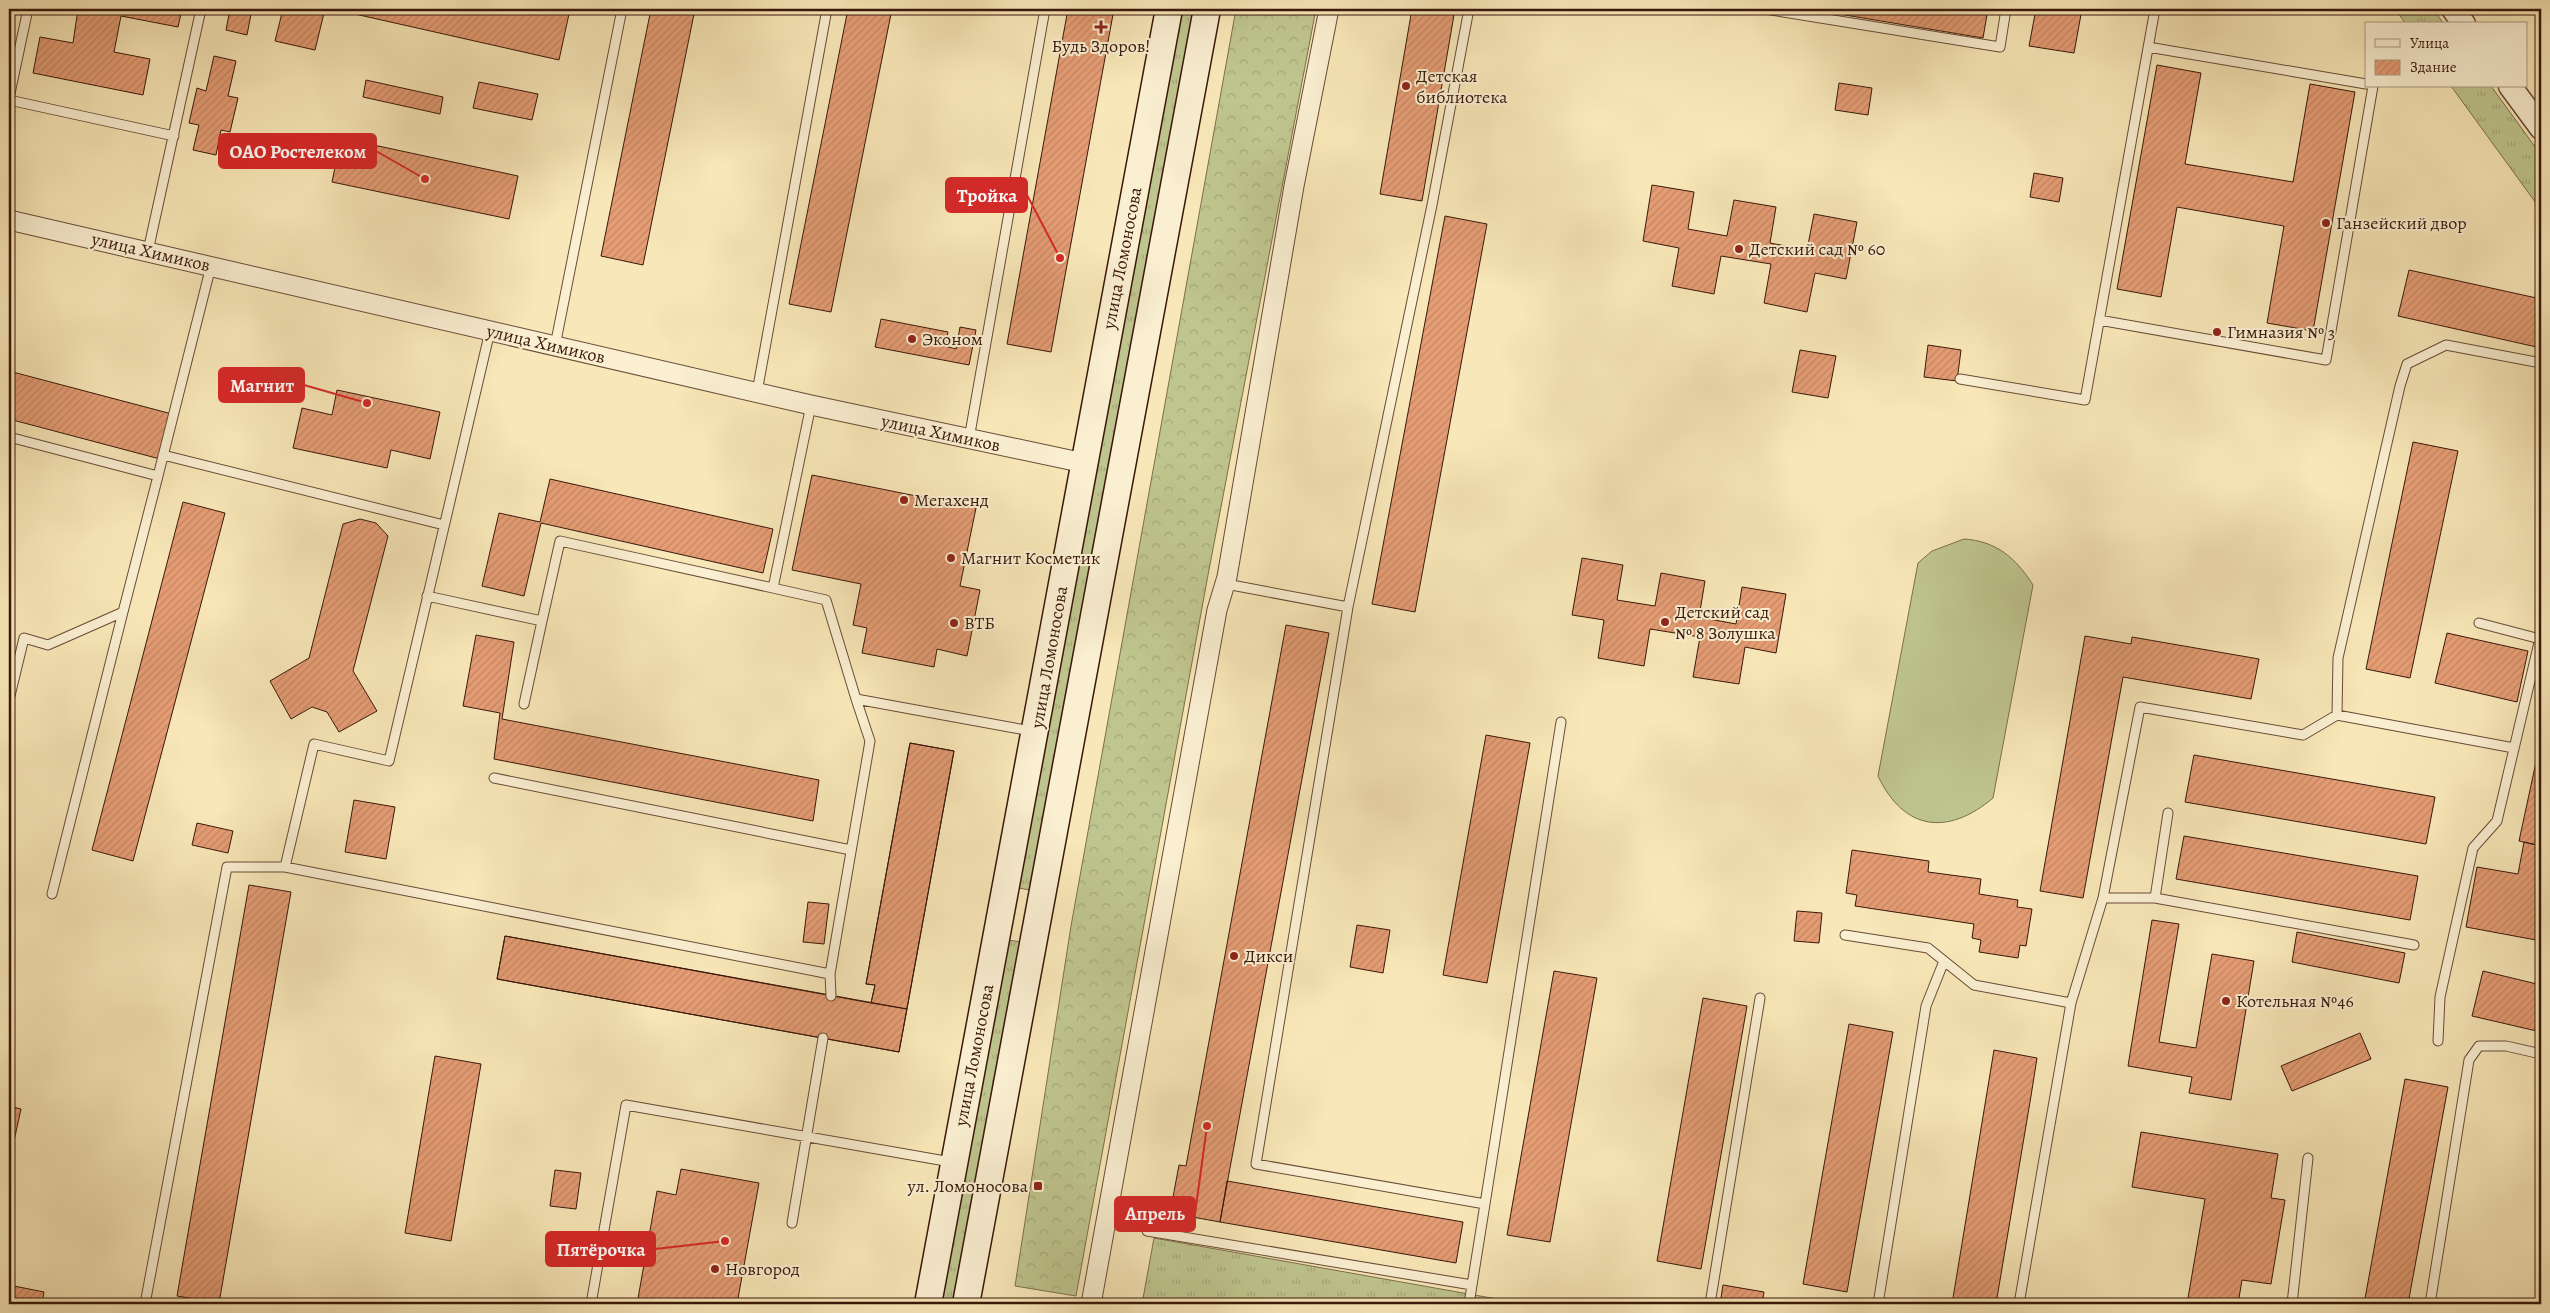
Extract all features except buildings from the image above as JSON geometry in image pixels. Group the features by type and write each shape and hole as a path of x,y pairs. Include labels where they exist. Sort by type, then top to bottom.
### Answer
{"main road":[{"name":"улица Ломоносова","path":"928,1304 1169,9"},
{"name":"улица Ломоносова","path":"972,1303 1038,919 1208,9"},
{"path":"1001,912 1038,919"}],"street":[{"path":"1091,1304 1217,610 1226,584 1292,196 1329,9"},
{"path":"2454,9 2463,22"},
{"path":"2511,88 2541,128"},
{"name":"улица Химиков","path":"9,220 211,265 811,405 1084,463"}],"lane":[{"path":"28,9 9,99 174,136"},
{"path":"148,251 201,9"},
{"path":"555,346 622,9"},
{"path":"757,392 827,9"},
{"path":"969,439 1045,9"},
{"path":"1469,9 1432,205 1348,607 1256,1164 1485,1204"},
{"path":"1765,9 2000,47 2006,9"},
{"path":"1960,379 2085,400 2155,9"},
{"path":"2148,47 2365,84"},
{"path":"2099,320 2326,360 2373,88"},
{"path":"52,894 211,265"},
{"path":"285,867 314,744 389,761 490,331"},
{"path":"2337,715 2338,658 2400,386 2407,364 2446,345 2541,363"},
{"path":"773,588 811,405"},
{"path":"9,437 158,476"},
{"path":"163,455 444,525"},
{"path":"524,704 560,541 826,600 870,741 830,974 831,996"},
{"path":"1226,584 1348,607"},
{"path":"427,596 542,621"},
{"path":"9,700 24,638 48,645 122,612"},
{"path":"2438,1041 2440,997 2473,848 2497,821 2541,636 2479,623"},
{"path":"856,699 1035,732"},
{"path":"2019,1304 2071,1003 2103,898 2140,707 2304,735 2337,715 2514,748"},
{"path":"1469,1304 1561,722"},
{"path":"494,778 851,850"},
{"path":"2155,898 2168,813"},
{"path":"145,1304 227,867 285,867 830,974"},
{"path":"2103,898 2155,898 2414,945"},
{"path":"1845,935 1928,948 1974,985 2071,1003"},
{"path":"1878,1304 1926,1006 1944,961"},
{"path":"1710,1304 1760,998"},
{"path":"792,1223 823,1038"},
{"path":"2430,1304 2469,1060 2480,1046 2506,1046 2541,1054"},
{"path":"591,1304 626,1105 954,1162"},
{"path":"2292,1304 2308,1158"},
{"path":"1147,1231 1472,1285"}],"green space":[{"path":"1182,9 1195,9 1030,890 1018,888"},
{"path":"1236,9 1316,9 1208,575 1076,1296 1015,1286 1071,926"},
{"path":"2395,9 2433,9 2443,22 2405,22"},
{"path":"2452,88 2492,88 2541,155 2541,210"},
{"path":"1964,539 1986,543 2004,553 2020,567 2033,585 1993,798 1960,818 1944,822 1928,822 1914,817 1901,808 1889,794 1878,776 1918,563 1932,551"},
{"path":"1008,940 1021,942 953,1304 940,1304"},
{"path":"1154,1238 1525,1304 1142,1304"}],"place":[{"name":"Будь Здоров!","path":"1101,27"},
{"name":"Детская библиотека","path":"1406,86"},
{"name":"ОАО Ростелеком","path":"425,179"},
{"name":"Ганзейский двор","path":"2326,223"},
{"name":"Детский сад № 60","path":"1739,249"},
{"name":"Тройка","path":"1060,258"},
{"name":"Гимназия № 3","path":"2217,332"},
{"name":"Эконом","path":"912,339"},
{"name":"Магнит","path":"367,403"},
{"name":"Мегахенд","path":"904,500"},
{"name":"Магнит Косметик","path":"951,558"},
{"name":"Детский сад № 8 Золушка","path":"1665,622"},
{"name":"ВТБ","path":"954,623"},
{"name":"Дикси","path":"1234,956"},
{"name":"Котельная №46","path":"2226,1001"},
{"name":"Апрель","path":"1207,1126"},
{"name":"ул. Ломоносова","path":"1038,1186"},
{"name":"Пятёрочка","path":"725,1241"},
{"name":"Новгород","path":"715,1269"}]}
